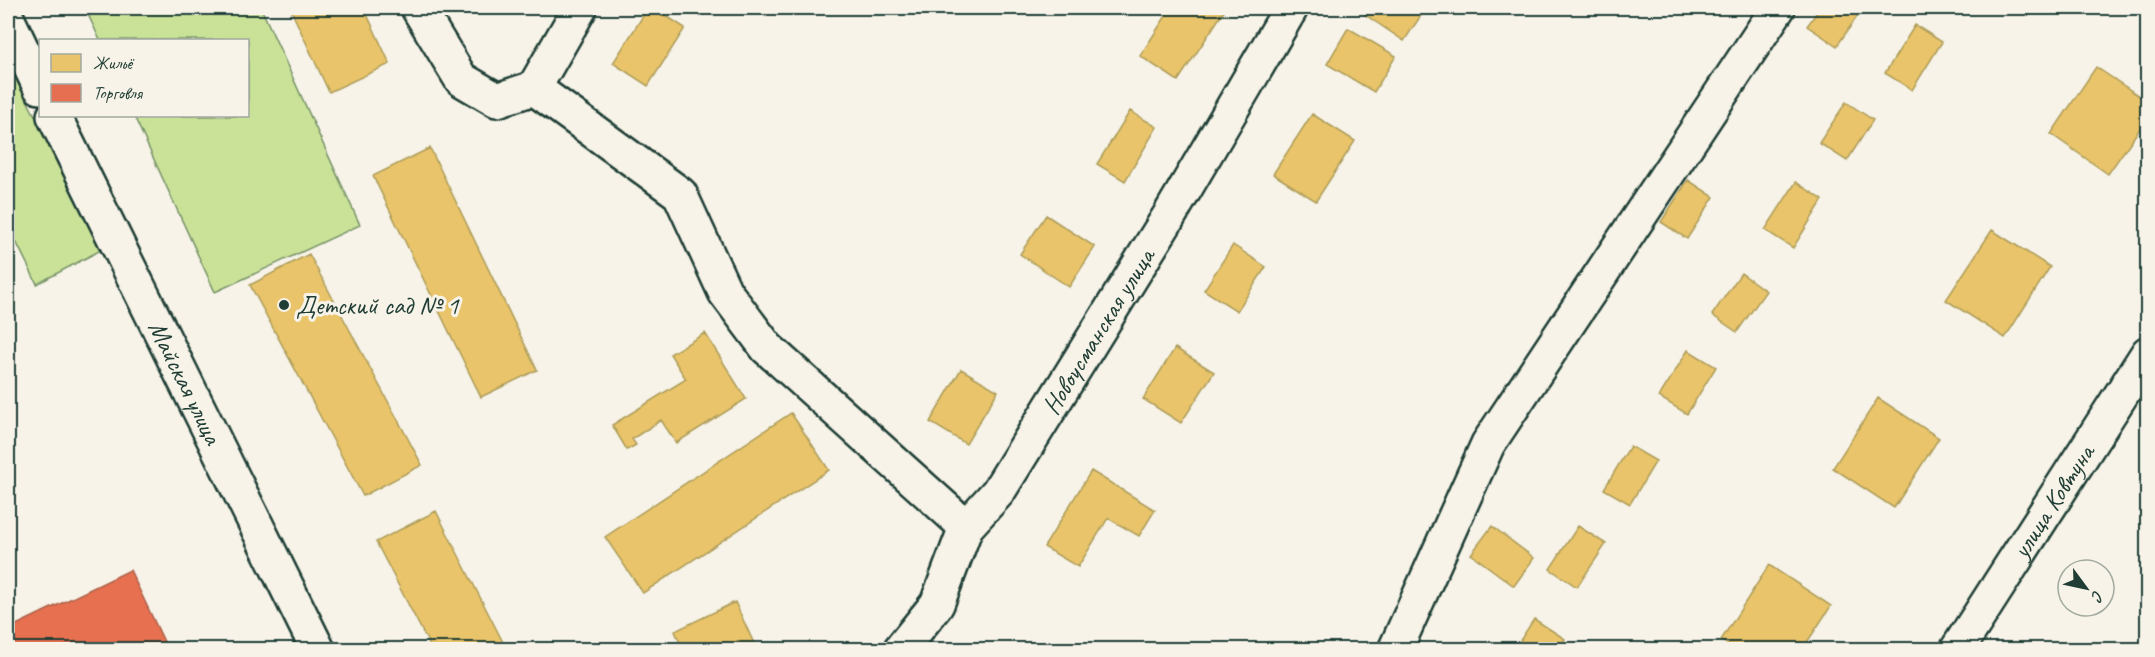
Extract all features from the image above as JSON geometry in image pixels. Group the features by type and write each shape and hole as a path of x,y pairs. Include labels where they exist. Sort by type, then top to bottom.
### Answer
{"street":[{"path":"418,8 461,79 497,100 534,88 580,8"},
{"name":"Новоусманская улица","path":"900,650 937,604 966,527 998,492 1168,218 1291,8"},
{"path":"1395,650 1488,444 1778,8"},
{"path":"8,20 39,85"},
{"path":"534,88 680,194 725,292 767,348 966,527"},
{"name":"Майская улица","path":"54,117 318,650"},
{"name":"улица Ковтуна","path":"1957,650 2148,353"}],"green space":[{"path":"85,8 261,8 360,225 215,292 134,117 249,117 249,39 100,39"},
{"path":"8,63 103,249 37,284 8,225"}],"building: Жильё":[{"path":"290,8 364,8 390,64 329,92"},
{"path":"648,8 654,8 685,28 648,86 613,63"},
{"path":"1171,8 1226,8 1178,81 1140,56"},
{"path":"1359,8 1426,8 1404,41 1358,10"},
{"path":"1820,8 1863,8 1837,46 1807,26"},
{"path":"1915,25 1942,42 1912,90 1885,73"},
{"path":"1348,28 1396,56 1374,92 1327,64"},
{"path":"2096,67 2148,102 2148,117 2108,174 2051,134"},
{"path":"1846,102 1873,120 1847,161 1819,143"},
{"path":"1130,111 1157,127 1125,181 1097,164"},
{"path":"1312,114 1355,141 1316,201 1273,174"},
{"path":"430,148 537,370 481,397 373,176"},
{"path":"1688,180 1714,197 1687,239 1661,222"},
{"path":"1796,182 1823,200 1793,248 1765,230"},
{"path":"1046,215 1095,247 1069,287 1020,254"},
{"path":"1992,230 2050,267 2005,338 1946,300"},
{"path":"1233,245 1266,267 1237,311 1204,290"},
{"path":"309,254 422,465 363,496 250,285"},
{"path":"1741,273 1766,291 1737,332 1712,315"},
{"path":"705,333 746,399 676,443 661,420 632,439 636,445 627,450 612,425 686,379 670,354"},
{"path":"1175,348 1214,372 1181,423 1143,399"},
{"path":"1688,350 1716,367 1687,414 1659,397"},
{"path":"961,369 998,391 966,444 930,422"},
{"path":"1878,398 1939,438 1894,508 1833,468"},
{"path":"791,413 829,470 643,593 605,537"},
{"path":"1630,446 1656,461 1630,504 1604,489"},
{"path":"1091,471 1155,510 1139,536 1108,518 1078,567 1044,547"},
{"path":"436,511 507,650 432,650 376,542"},
{"path":"1492,526 1534,558 1514,586 1471,554"},
{"path":"1578,526 1606,544 1577,587 1550,569"},
{"path":"1769,565 1831,606 1802,650 1735,650 1721,640"},
{"path":"735,602 757,650 683,650 675,631"},
{"path":"1534,619 1565,639 1558,650 1523,650 1517,645"}],"building: Торговля":[{"path":"130,570 168,650 8,650 8,629"}],"place":[{"name":"Детский сад № 1","path":"284,305"}]}
